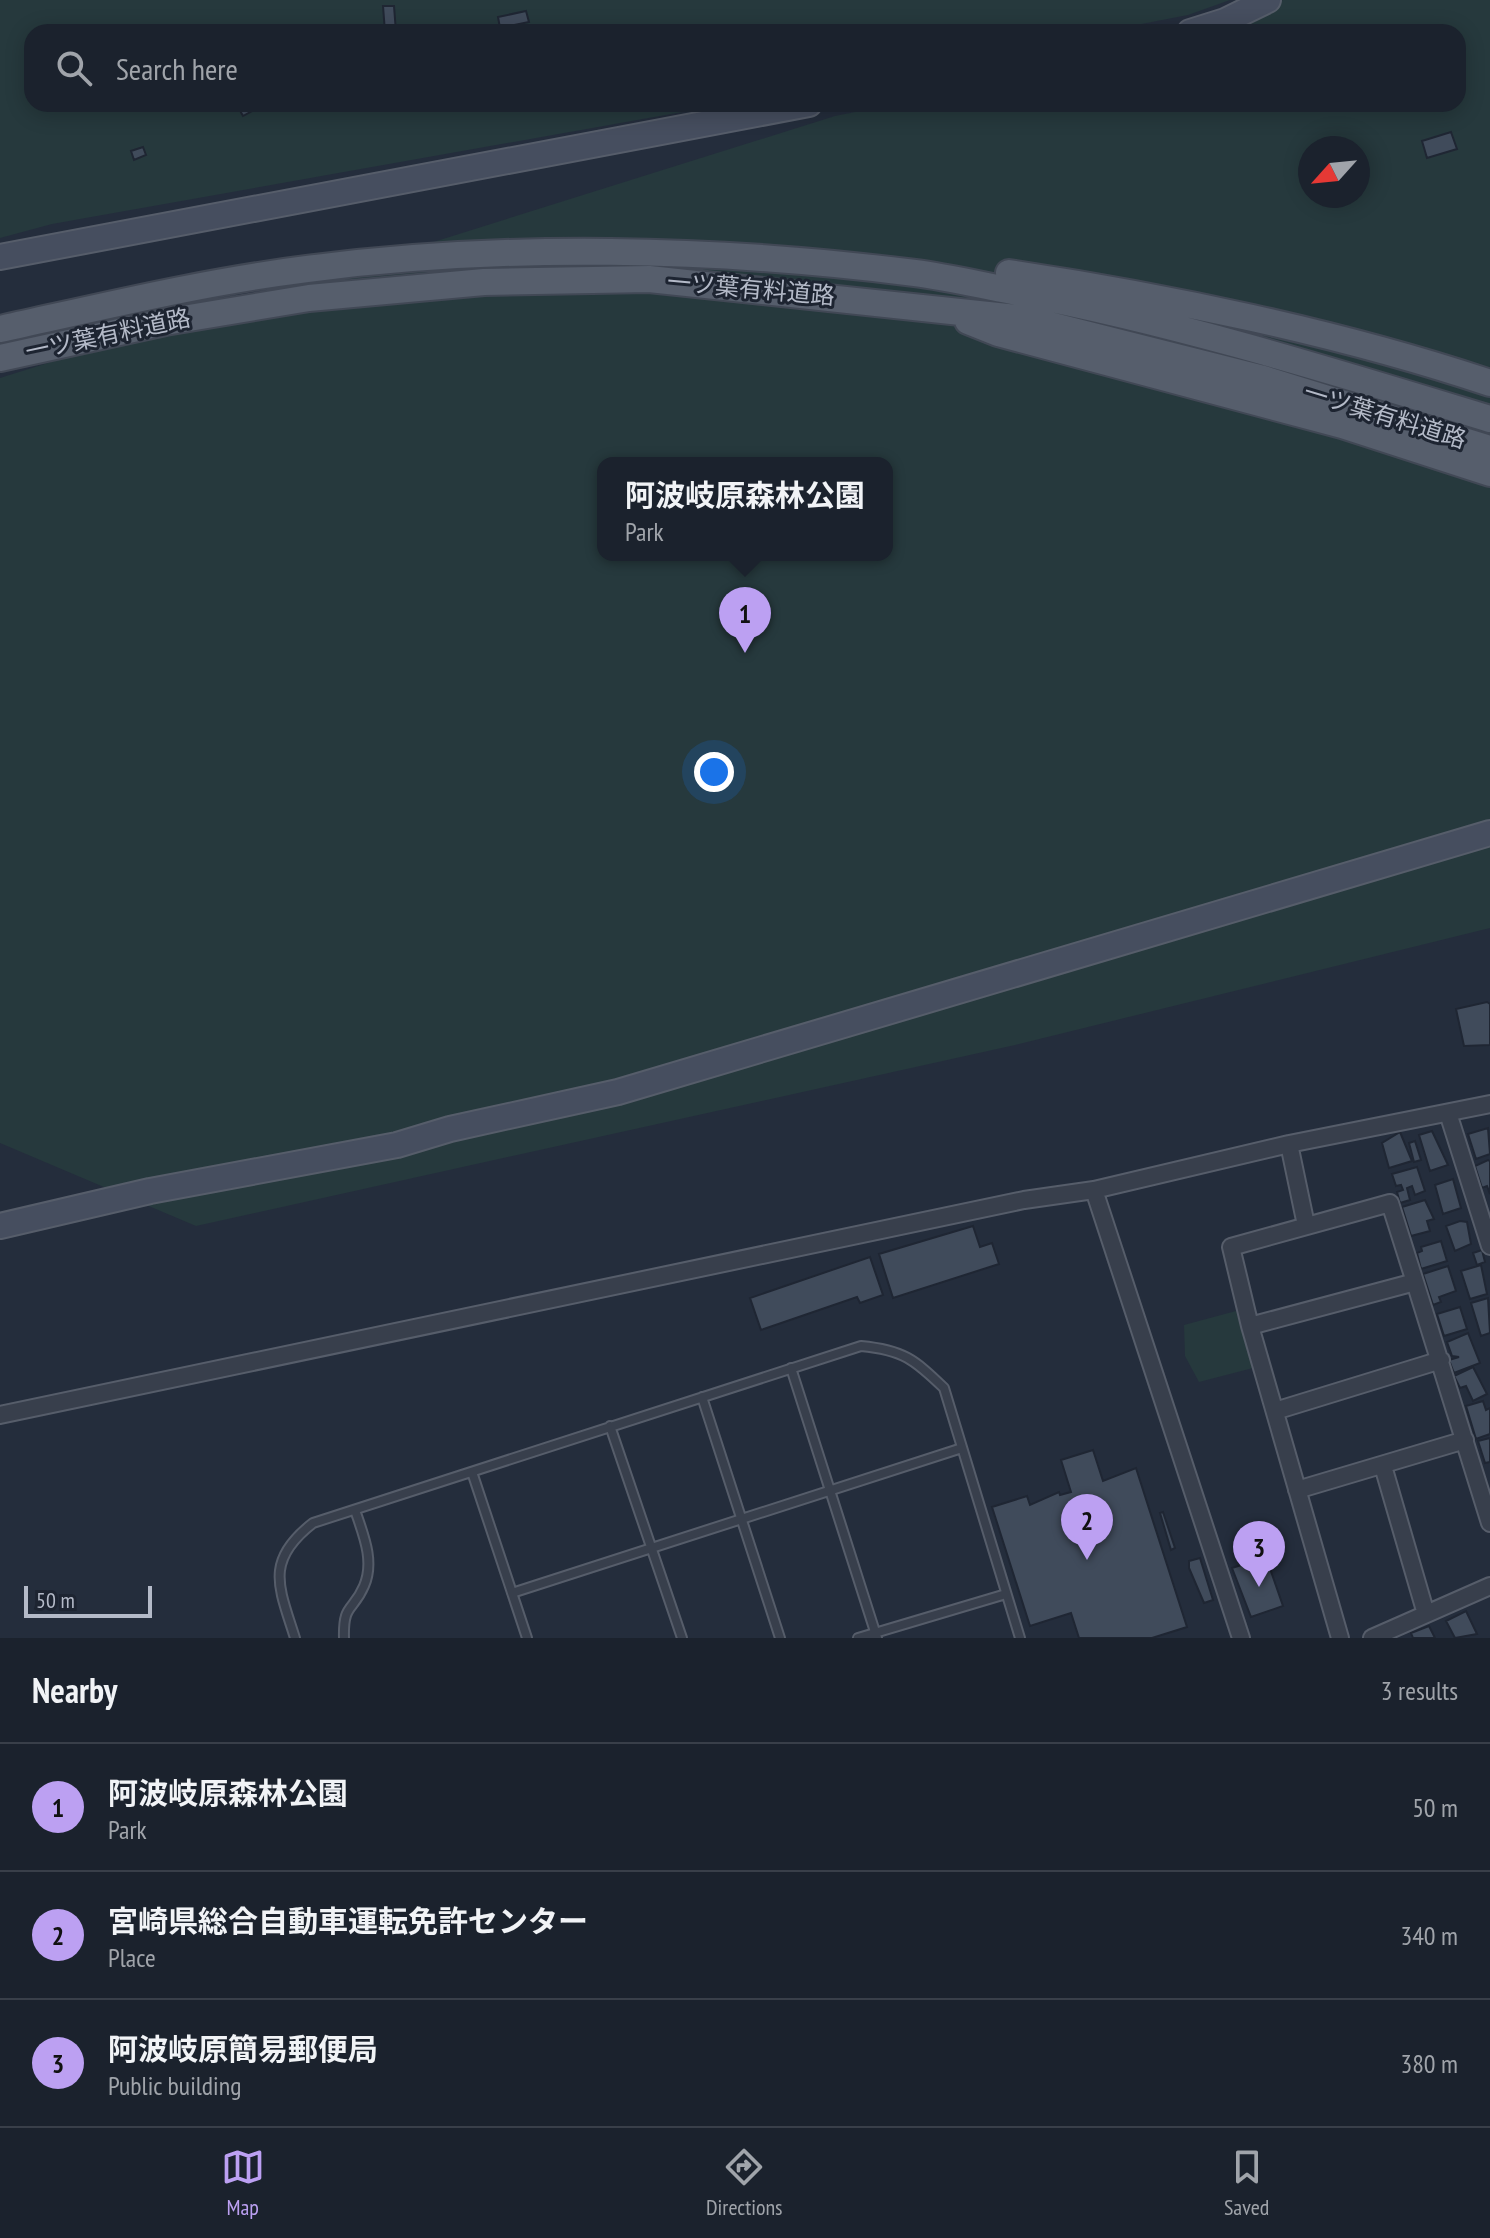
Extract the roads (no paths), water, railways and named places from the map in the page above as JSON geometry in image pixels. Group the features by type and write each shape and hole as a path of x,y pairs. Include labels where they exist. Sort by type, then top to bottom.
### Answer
{"main road":[{"name":"一ツ葉有料道路","path":"0,329 151,296 307,269 490,254 643,253 918,273 1078,303 1265,350 1490,419"},
{"path":"918,273 962,267 1076,283 1289,328 1490,383"},
{"name":"一ツ葉有料道路","path":"0,358 165,322 309,298 484,282 649,279 929,306 1026,319 1260,378 1490,449"},
{"path":"929,306 998,333 1342,425 1490,473"}],"street":[{"path":"1215,24 1268,0"},
{"path":"0,257 767,112"},
{"path":"0,1226 150,1191 397,1145 450,1129 618,1092 1490,833"},
{"path":"0,1415 1008,1203 1094,1190 1289,1144 1490,1104"},
{"path":"1448,1113 1490,1246"},
{"path":"0,1211 150,1177 365,1136 402,1130 450,1129"},
{"path":"1289,1144 1306,1225"},
{"path":"1094,1190 1241,1638"},
{"path":"1340,1638 1250,1326 1231,1247 1390,1203 1490,1523"},
{"path":"1250,1326 1415,1282"},
{"path":"1275,1411 1441,1360"},
{"path":"1297,1490 1465,1440"},
{"path":"1383,1466 1426,1614"},
{"path":"1372,1638 1490,1586"}],"lane":[{"path":"295,1638 277,1580 280,1562 296,1536 313,1523 861,1346 893,1349 922,1367 944,1388 1020,1638"},
{"path":"791,1368 876,1636"},
{"path":"702,1397 780,1638"},
{"path":"610,1426 682,1638"},
{"path":"512,1593 962,1448"},
{"path":"472,1472 527,1638"},
{"path":"344,1638 343,1614 365,1586 369,1555 355,1510"},
{"path":"858,1638 876,1636 1006,1594"}],"place":[{"name":"阿波岐原森林公園","path":"745,653"},
{"name":"宮崎県総合自動車運転免許センター","path":"1087,1560"},
{"name":"阿波岐原簡易郵便局","path":"1259,1587"}]}
